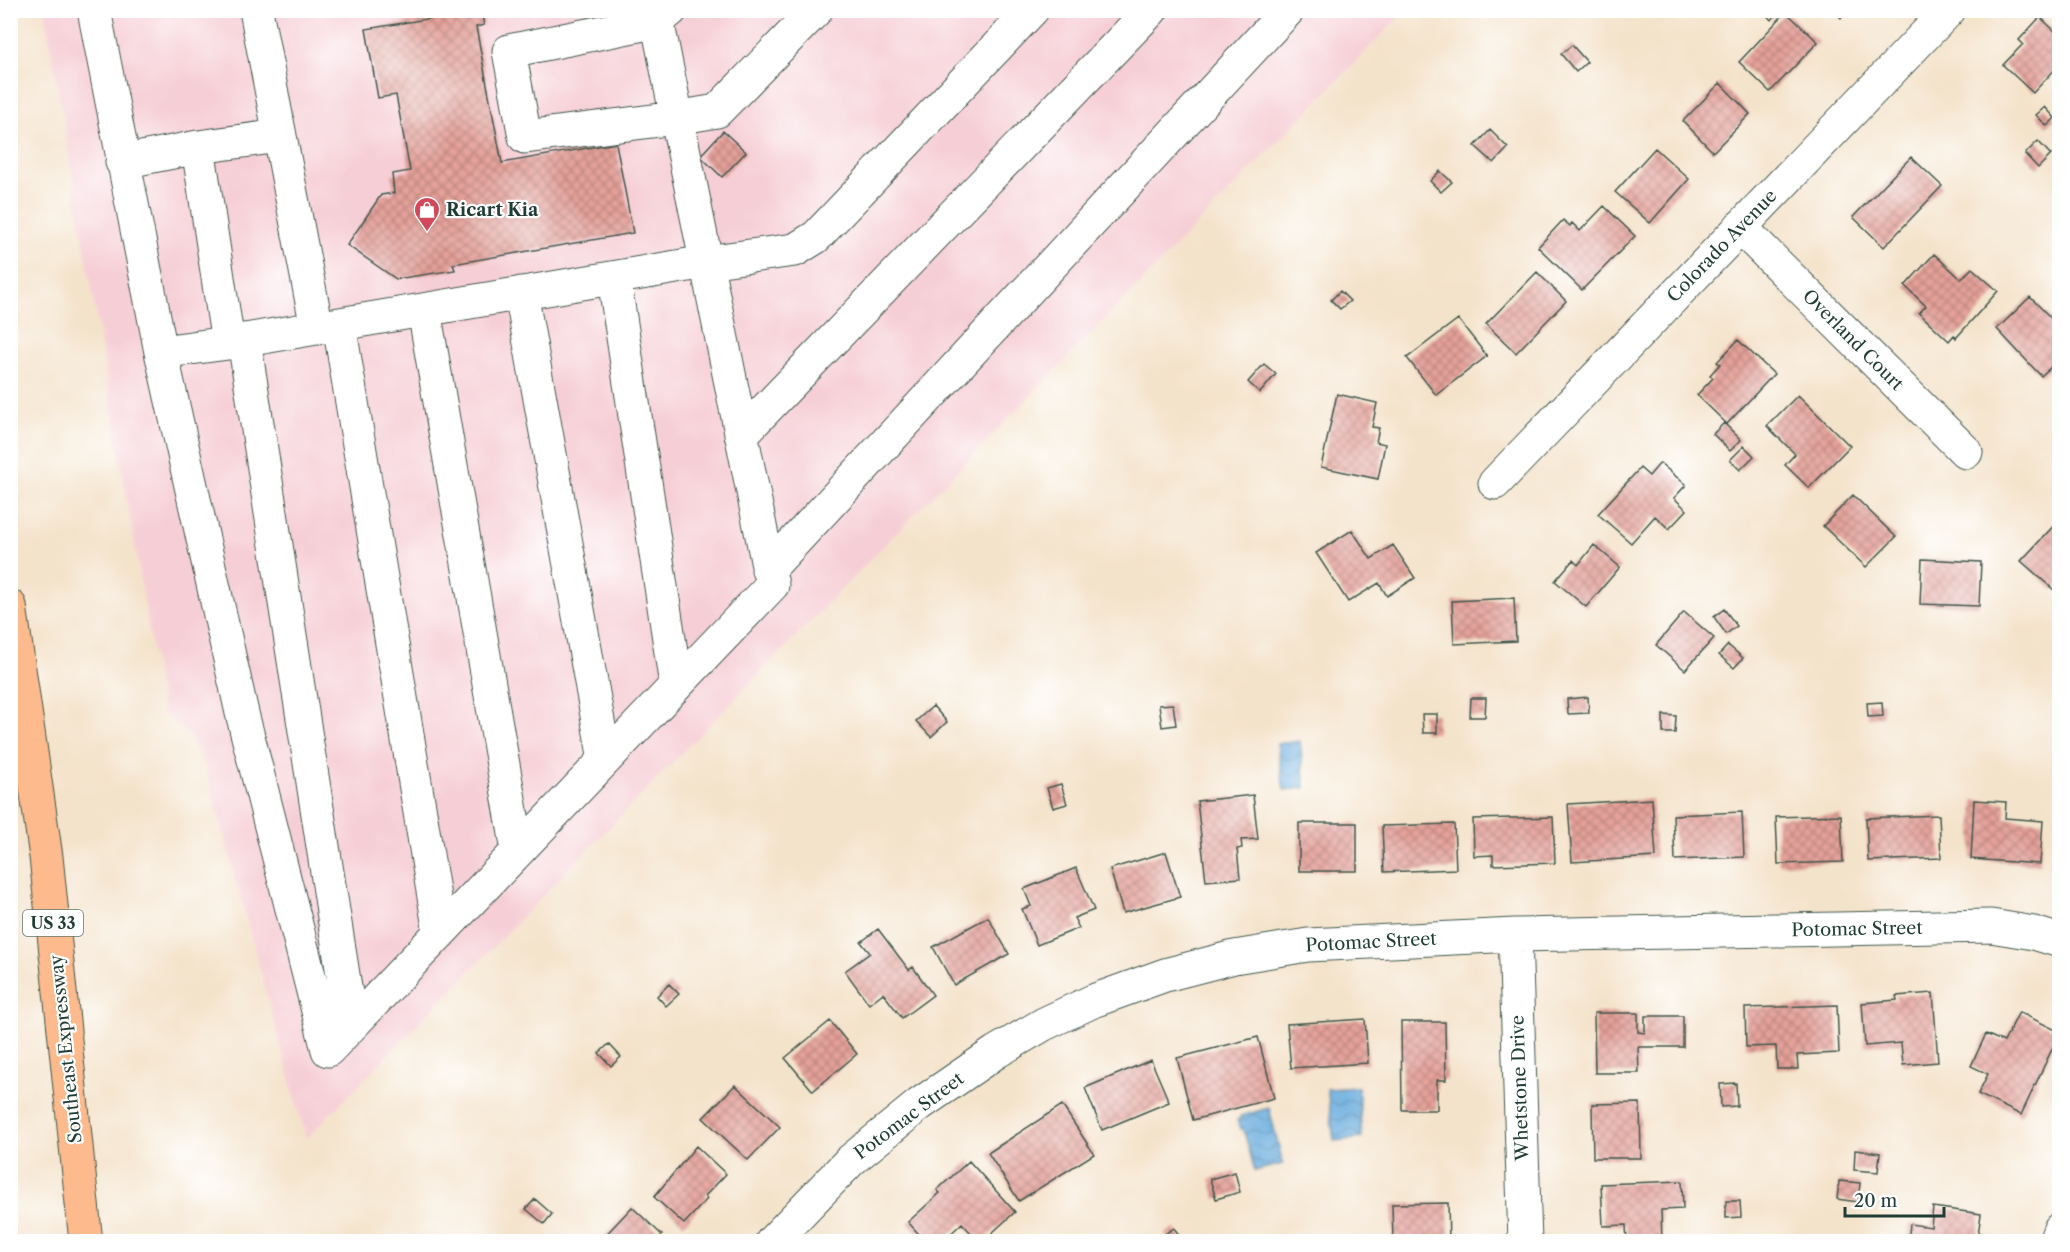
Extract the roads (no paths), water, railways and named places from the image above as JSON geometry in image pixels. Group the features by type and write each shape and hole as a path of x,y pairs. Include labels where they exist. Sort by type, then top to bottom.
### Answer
{"highway":[{"name":"Southeast Expressway","path":"10,606 46,856 86,1242"}],"street":[{"path":"94,10 161,352 242,713 328,1050 772,585 676,118 661,14 508,51 525,137 676,118 717,111 816,10"},
{"path":"256,10 280,136 328,326 440,933"},
{"path":"161,352 706,262 795,250 816,237 1032,10"},
{"path":"741,435 1151,10"},
{"path":"768,570 1288,10"},
{"name":"Colorado Avenue","path":"1495,483 1949,10"},
{"path":"122,162 198,147 280,136"},
{"path":"198,147 236,341 351,1026"},
{"name":"Overland Court","path":"1740,227 1966,452"},
{"path":"614,278 676,685"},
{"path":"520,293 605,760"},
{"path":"424,310 518,851"},
{"name":"Potomac Street","path":"772,1242 850,1161 920,1104 996,1052 1044,1024 1093,1001 1165,975 1234,957 1308,945 1515,935 1991,926 2034,933 2060,941"},
{"name":"Whetstone Drive","path":"1515,935 1525,1242"},
{"path":"2055,1242 2060,1229"}],"water":[{"path":"1300,741 1305,788 1284,790 1277,744"},
{"path":"1358,1087 1362,1138 1334,1141 1327,1089"},
{"path":"1269,1108 1283,1164 1255,1171 1243,1128 1240,1129 1237,1120 1241,1118 1240,1116"}],"place":[{"name":"Ricart Kia","path":"427,233"}]}
